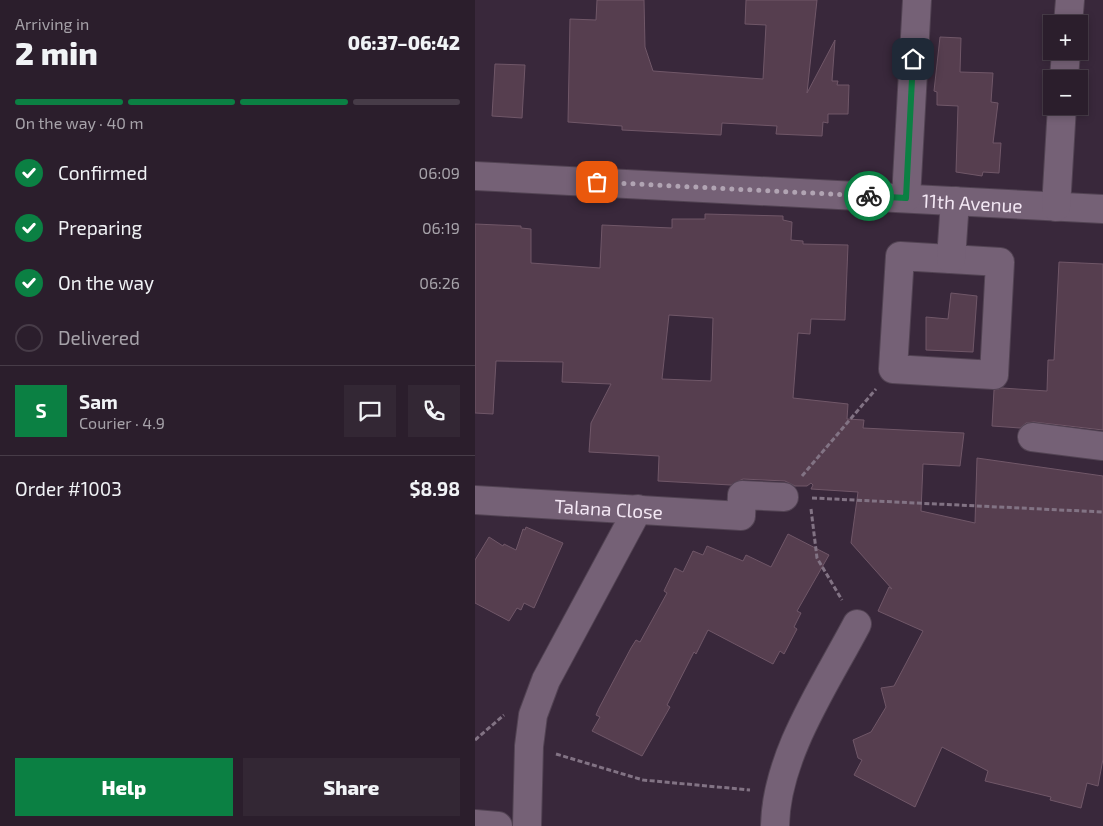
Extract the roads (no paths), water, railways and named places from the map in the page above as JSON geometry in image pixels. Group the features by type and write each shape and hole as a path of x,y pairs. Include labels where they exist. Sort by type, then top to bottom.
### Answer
{"street":[{"path":"906,198 917,0"},
{"path":"1068,15 1069,0"},
{"path":"1056,207 1062,115"},
{"name":"11th Avenue","path":"478,176 1103,209"},
{"path":"951,259 955,201"},
{"path":"900,256 951,259 1000,262 994,375 893,369 900,256"},
{"path":"1033,437 1103,446"},
{"name":"Talana Close","path":"475,500 741,516 742,495 784,497"},
{"path":"527,826 529,746 533,715 546,680 638,509"},
{"path":"775,826 778,793 785,767 857,624"},
{"path":"475,824 498,826"}]}
